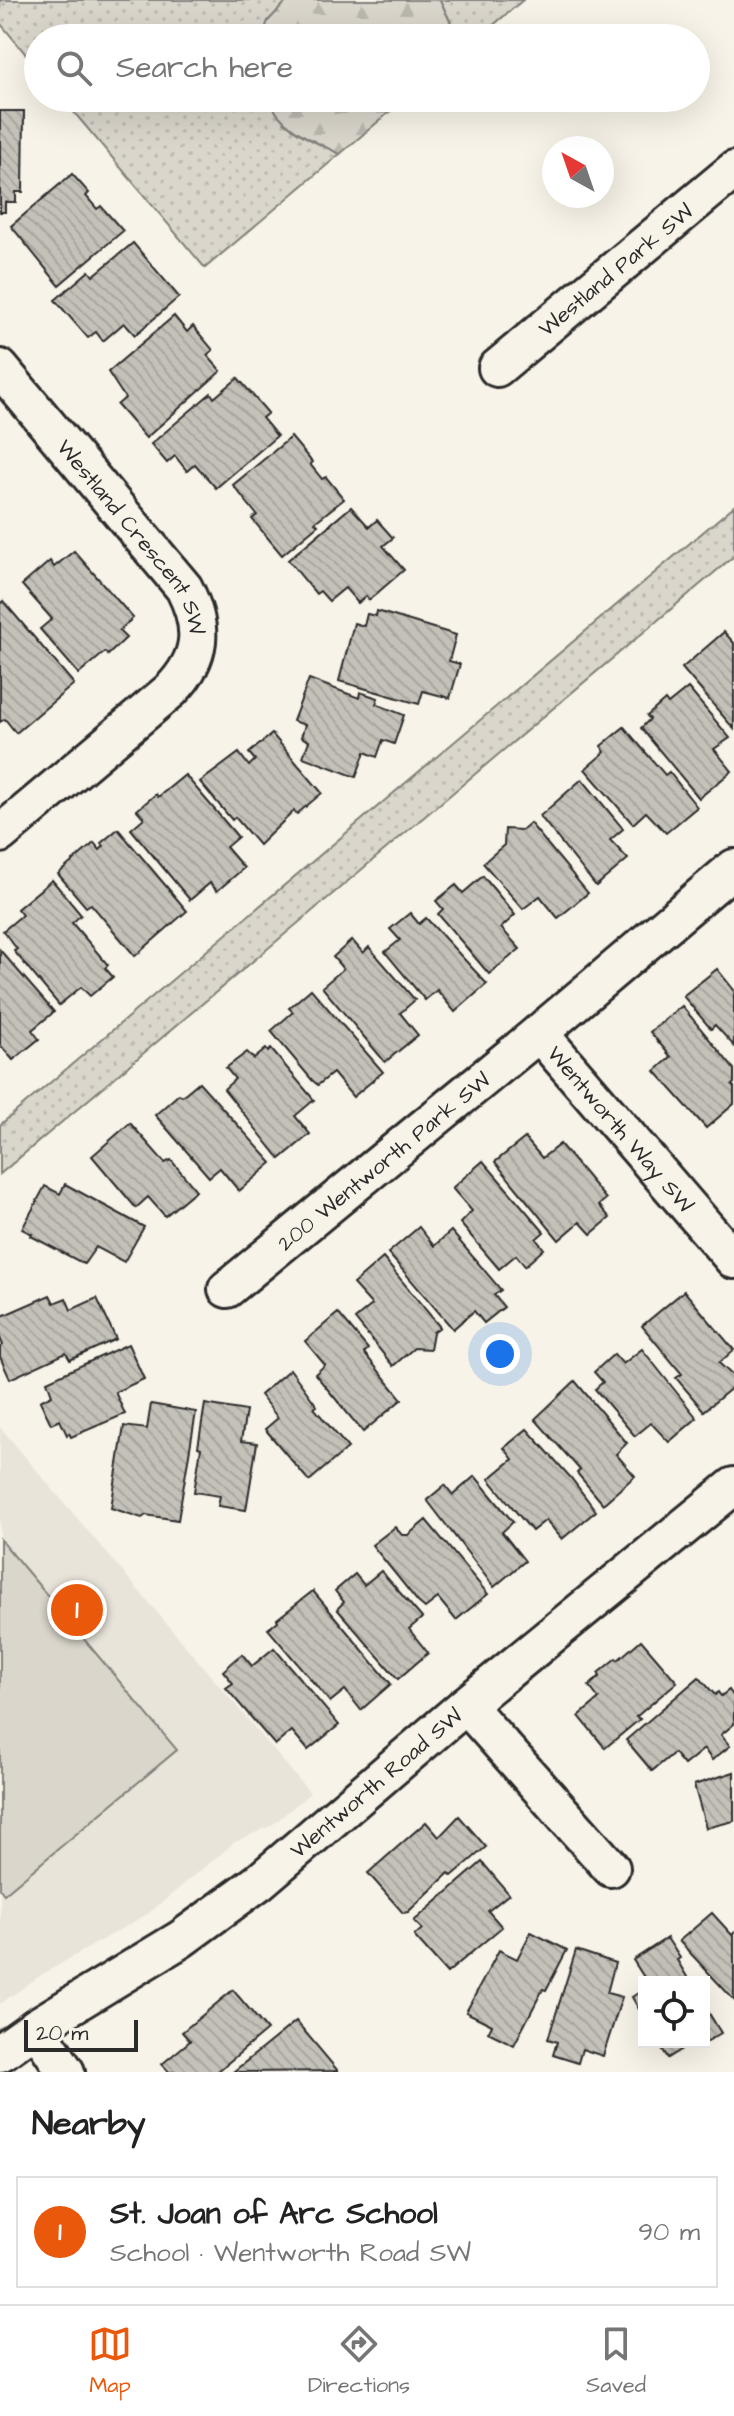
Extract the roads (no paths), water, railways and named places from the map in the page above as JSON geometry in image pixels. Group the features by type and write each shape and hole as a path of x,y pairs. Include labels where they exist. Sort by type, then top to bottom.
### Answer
{"street":[{"name":"Westland Park SW","path":"497,368 734,170"},
{"name":"Westland Crescent SW","path":"0,368 184,588 195,608 199,636 185,676 171,690 0,834"},
{"name":"200 Wentworth Park SW","path":"227,1289 734,868"},
{"name":"Wentworth Way SW","path":"539,1033 734,1260"},
{"name":"Wentworth Road SW","path":"0,2053 36,2027 169,1946 235,1900 466,1705 734,1486"},
{"path":"466,1705 611,1868"},
{"path":"36,2027 66,2072"}],"place":[{"name":"St. Joan of Arc School","path":"77,1610"}]}
